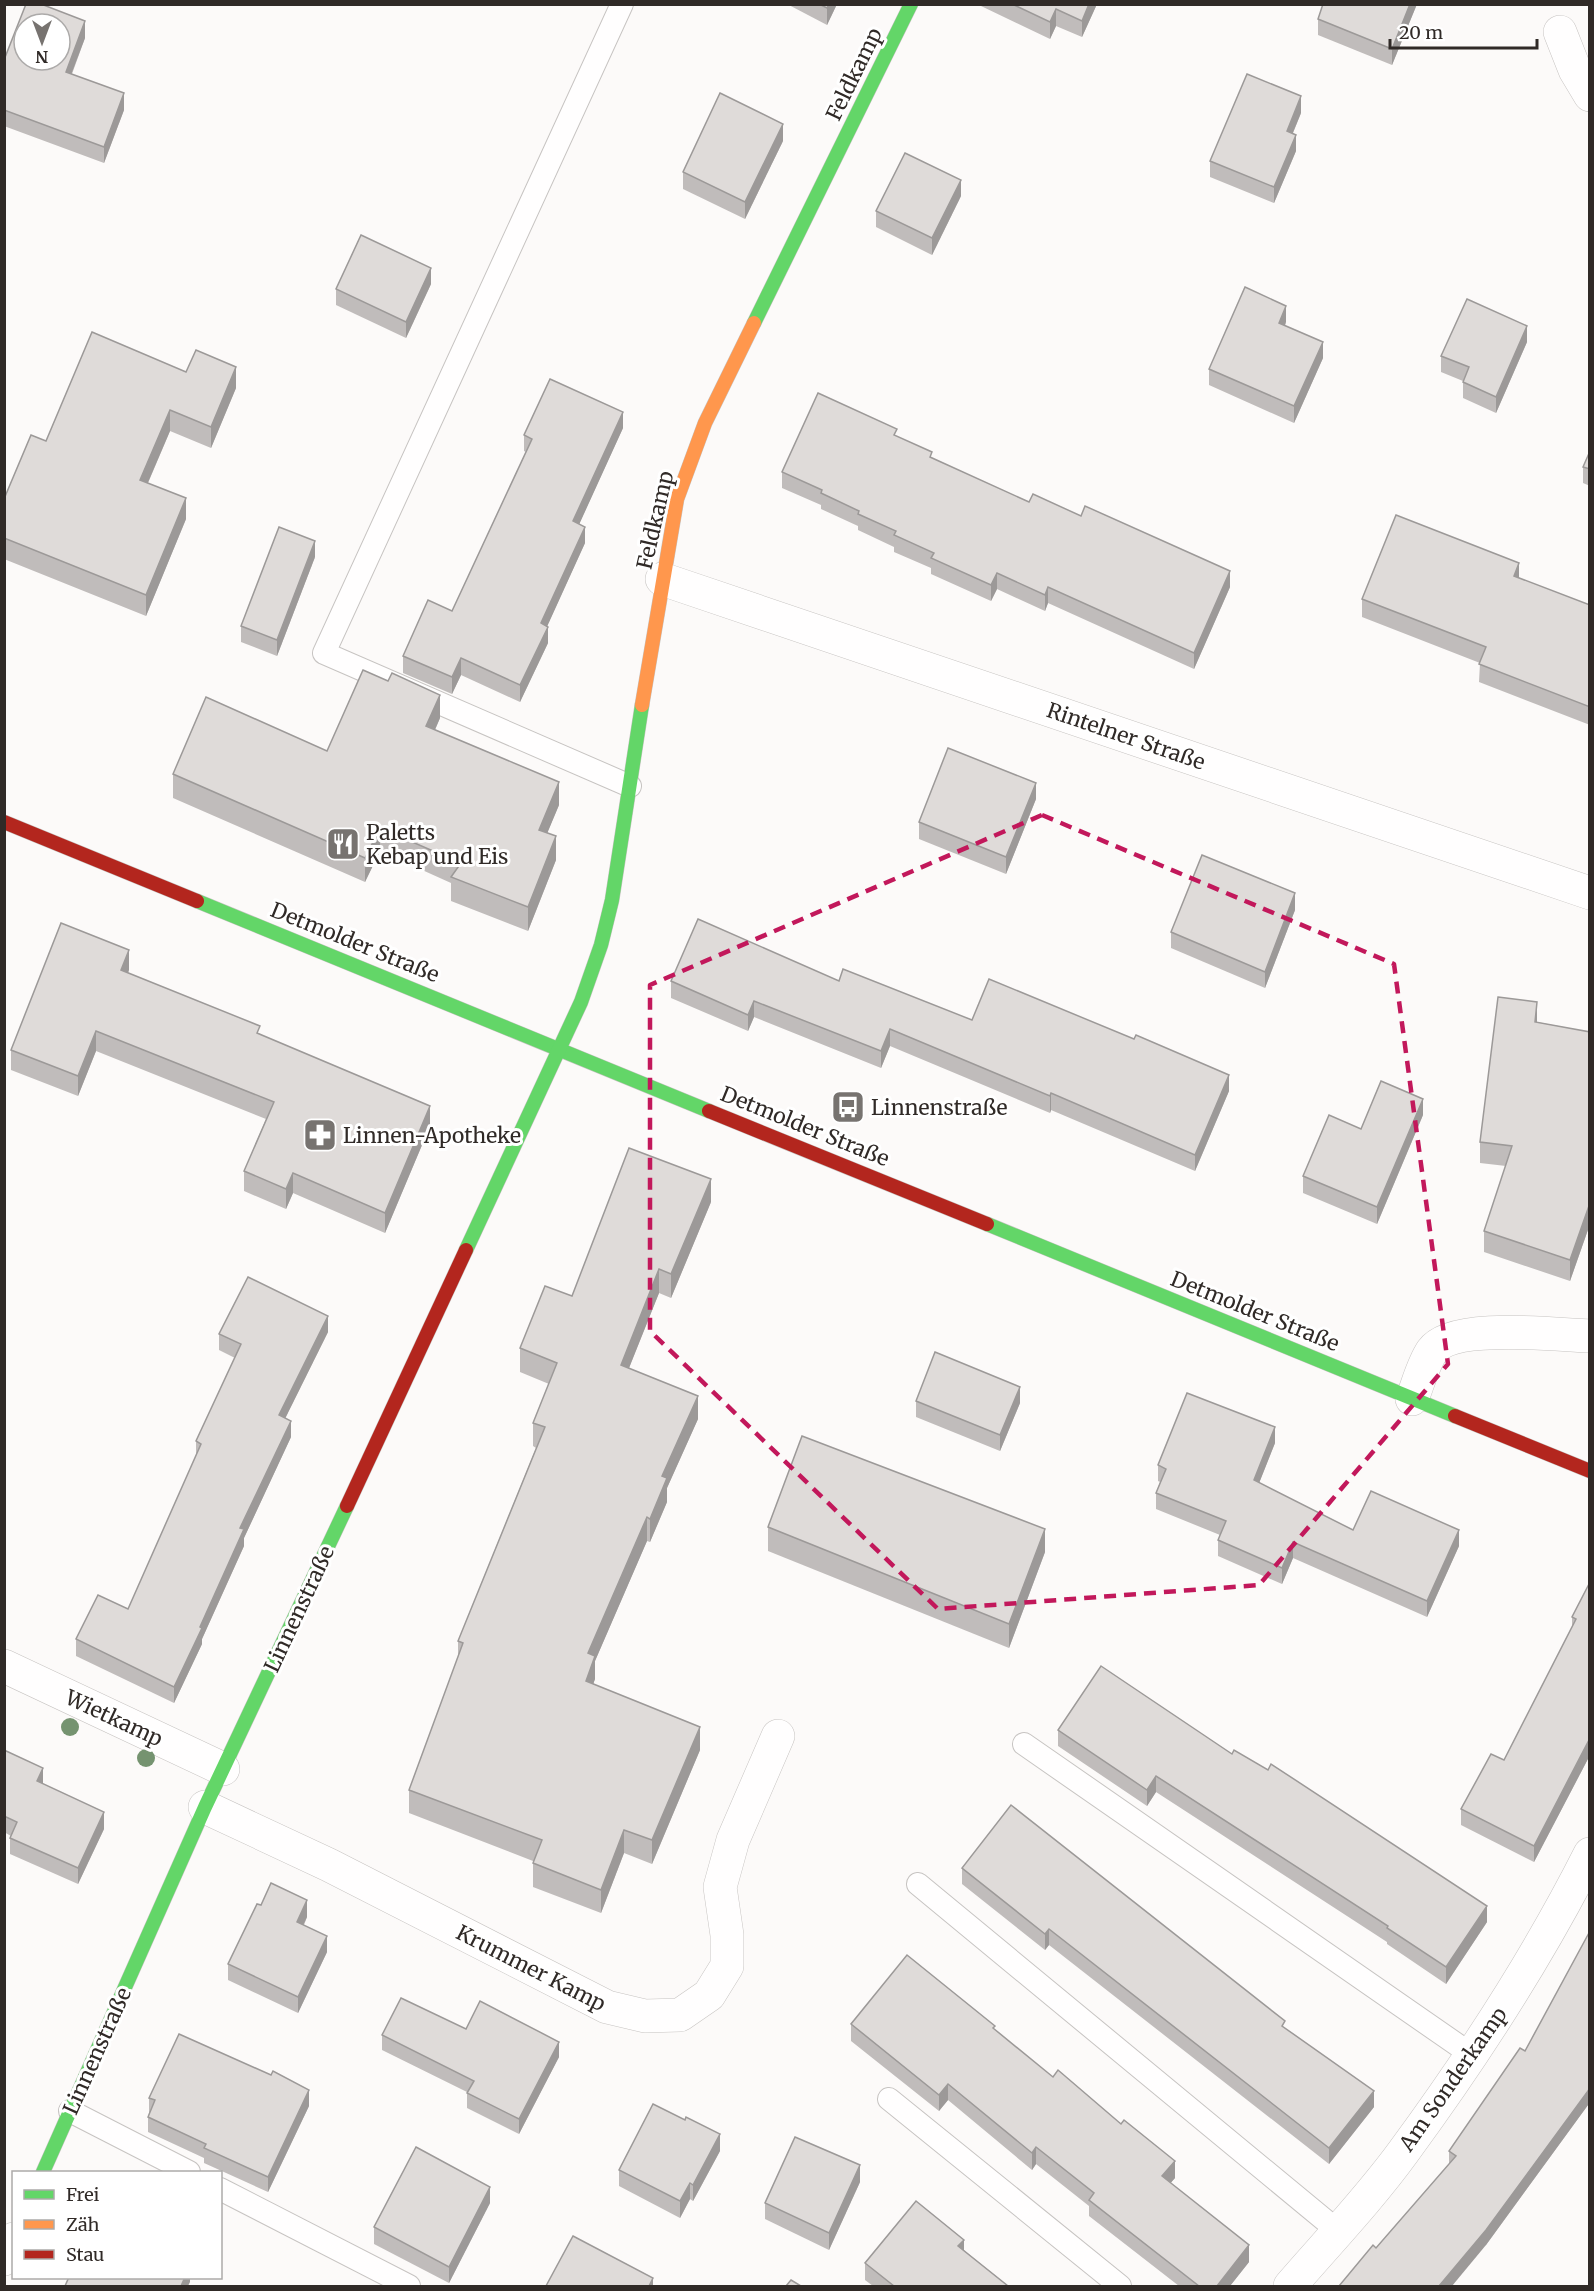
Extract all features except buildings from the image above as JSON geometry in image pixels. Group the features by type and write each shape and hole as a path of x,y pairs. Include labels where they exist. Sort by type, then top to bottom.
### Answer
{"street":[{"name":"Feldkamp","path":"560,1048 581,1002 612,900 662,579 677,499 705,423 911,4"},
{"path":"1560,32 1575,70 1590,95"},
{"name":"Rintelner Straße","path":"662,579 1590,894"},
{"name":"Detmolder Straße","path":"4,822 1590,1471"},
{"name":"Linnenstraße","path":"43,2171 205,1807 560,1048"},
{"path":"1412,1399 1432,1351 1455,1336 1480,1333 1590,1336"},
{"name":"Wietkamp","path":"4,1666 223,1769"},
{"name":"Krummer Kamp","path":"205,1807 329,1865 607,2007 645,2016 680,2015 709,1995 727,1966 727,1935 720,1887 734,1840 778,1736"},
{"name":"Am Sonderkamp","path":"1290,2286 1403,2152 1472,2055 1520,1980 1590,1854"},
{"path":"4,2259 12,2243"}],"lane":[{"path":"622,4 324,653 630,786"},
{"path":"1024,1744 1472,2055"},
{"path":"918,1884 1338,2231"},
{"path":"889,2099 1119,2286"},
{"path":"70,2111 187,2171"},
{"path":"222,2190 408,2286"}],"highlighted area":[{"path":"1042,815 1394,964 1448,1364 1259,1585 938,1609 650,1331 650,985"}],"traffic: fast":[{"path":"754,323 911,4"},
{"path":"466,1250 581,1002 601,945 612,900 642,705"},
{"path":"197,901 709,1111"},
{"path":"987,1224 1455,1416"},
{"path":"43,2171 205,1807 347,1506"}],"traffic: slow":[{"path":"642,705 677,499 705,423 754,323"}],"traffic: jam":[{"path":"4,822 197,901"},
{"path":"709,1111 987,1224"},
{"path":"347,1506 466,1250"},
{"path":"1455,1416 1590,1471"}],"place":[{"name":"Paletts Kebap und Eis","path":"343,844"},
{"name":"Linnenstraße","path":"848,1107"},
{"name":"Linnen-Apotheke","path":"320,1135"}]}
